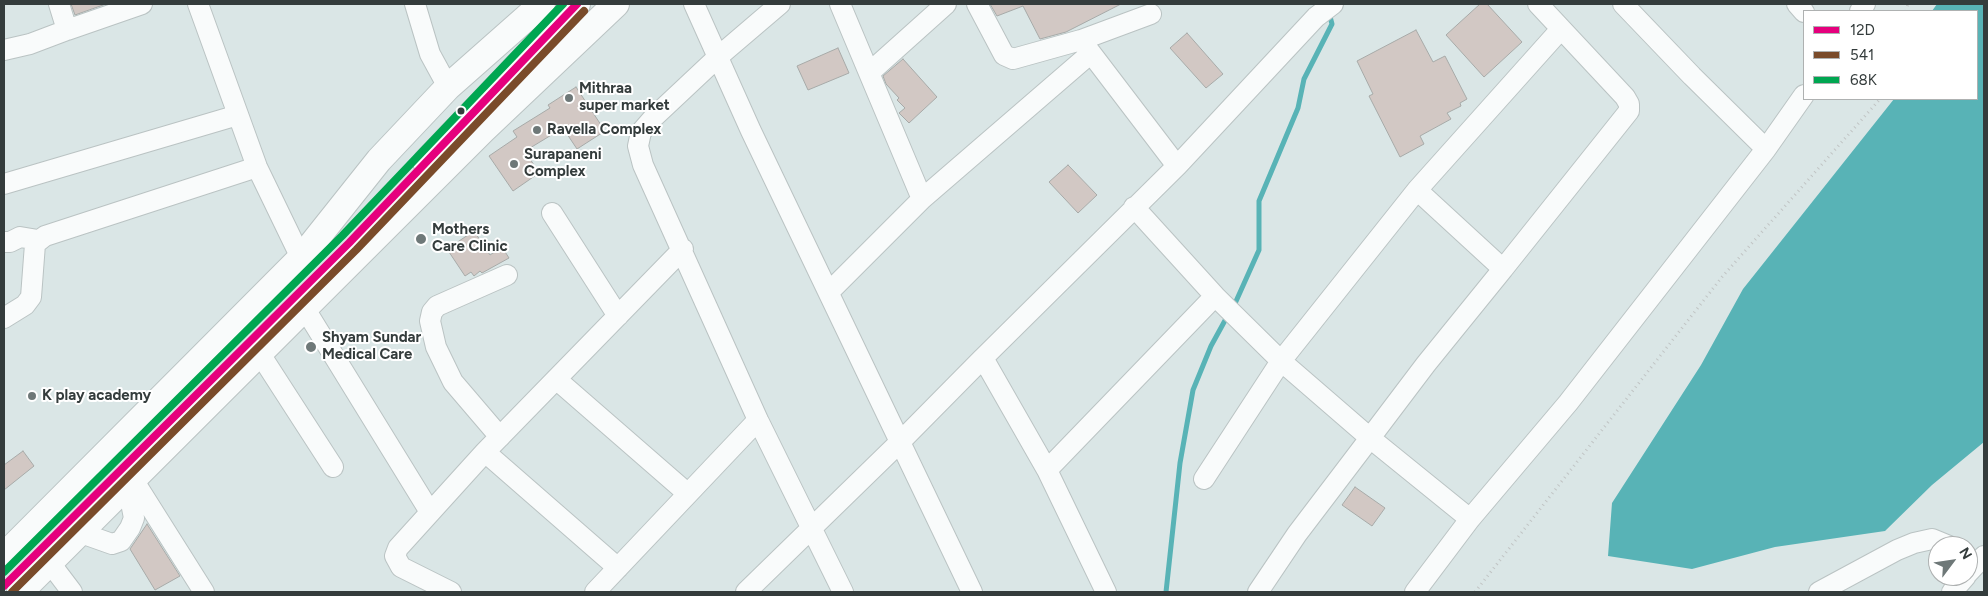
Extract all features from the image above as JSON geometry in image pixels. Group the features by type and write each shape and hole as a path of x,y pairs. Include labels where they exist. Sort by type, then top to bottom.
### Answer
{"main road":[{"path":"4,554 301,258 380,160 448,88 542,4"},
{"path":"4,586 349,243 577,4"},
{"path":"20,592 131,484 483,130 616,4"}],"street":[{"path":"59,4 67,30"},
{"path":"4,50 30,44 142,4"},
{"path":"198,4 257,167 301,258"},
{"path":"415,4 430,54 448,88"},
{"path":"694,4 719,56 751,131 972,592"},
{"path":"780,4 719,56 654,117 641,132 639,139 643,165 758,420 842,592"},
{"path":"840,4 922,199"},
{"path":"869,73 946,4"},
{"path":"976,4 999,48 1008,58 1085,47"},
{"path":"1258,592 1297,534 1426,364 1629,111 1625,97 1538,4"},
{"path":"1623,4 1766,149"},
{"path":"746,592 900,442 1177,166 1326,9"},
{"path":"829,292 922,199 1085,47 1151,14"},
{"path":"1204,479 1281,361 1417,190 1561,29"},
{"path":"1085,47 1177,166"},
{"path":"1415,592 1470,519 1574,395 1766,149 1803,96"},
{"path":"4,184 238,116"},
{"path":"4,318 25,305 31,296 34,251 38,240 44,236 257,167"},
{"path":"1417,190 1503,269"},
{"path":"1134,207 1219,300 1281,361 1370,438 1470,519"},
{"path":"552,213 618,316"},
{"path":"4,242 10,242 20,237 38,240"},
{"path":"451,592 401,567 395,556 398,548 485,452 682,249"},
{"path":"500,437 454,382 436,348 430,320 432,312 437,306 507,275"},
{"path":"1047,470 1219,300"},
{"path":"305,309 430,512"},
{"path":"260,354 333,467"},
{"path":"983,358 1047,470 1106,592"},
{"path":"556,379 687,493"},
{"path":"595,592 758,420"},
{"path":"485,452 618,568"},
{"path":"131,484 204,592"},
{"path":"1819,592 1897,550 1914,543 1928,541"},
{"path":"50,563 72,592"}],"path":[{"path":"1475,592 1722,277 1879,100"}],"water":[{"path":"1937,4 1984,4 1984,442 1932,485 1885,531 1775,547 1692,569 1608,556 1612,503 1701,365 1743,289 1893,100 1978,100 1978,10 1933,10"}],"building":[{"path":"71,4 106,4 75,15"},
{"path":"990,4 1121,4 1066,32 1040,39 1023,6 997,16"},
{"path":"1480,4 1487,4 1522,42 1484,77 1446,35"},
{"path":"1416,30 1433,62 1445,56 1467,99 1460,103 1461,106 1447,113 1451,119 1420,136 1424,144 1400,157 1369,96 1373,94 1357,61"},
{"path":"1187,33 1223,74 1206,88 1170,48"},
{"path":"838,48 849,73 808,90 797,66"},
{"path":"903,59 937,97 909,123 899,113 905,108 897,100 899,98 886,84 883,76"},
{"path":"576,87 605,131 577,149 563,128 525,151 539,173 513,191 489,156 517,137 513,131 550,108 548,105"},
{"path":"1068,165 1097,195 1078,213 1049,182"},
{"path":"474,231 490,255 502,247 509,258 482,273 480,271 474,276 471,272 465,276 447,249"},
{"path":"23,451 34,466 4,490 4,465"},
{"path":"1355,487 1385,508 1372,526 1342,505"},
{"path":"147,524 180,576 155,590 130,549"}],"waterway":[{"path":"1233,308 1259,250 1259,201 1298,108 1304,79 1332,24 1329,13"},
{"path":"1166,592 1180,463 1193,390 1211,346 1228,315"}],"transit line":[{"name":"68K","path":"4,572 342,236 563,4"},
{"name":"12D","path":"4,586 349,243 577,4"},
{"name":"541","path":"12,592 356,250 584,11"}],"place":[{"name":"Mithraa super market","path":"569,98"},
{"name":"Ravella Complex","path":"537,130"},
{"name":"Surapaneni Complex","path":"514,164"},
{"name":"Mothers Care Clinic","path":"421,239"},
{"name":"Shyam Sundar Medical Care","path":"311,347"},
{"name":"K play academy","path":"32,396"}]}
